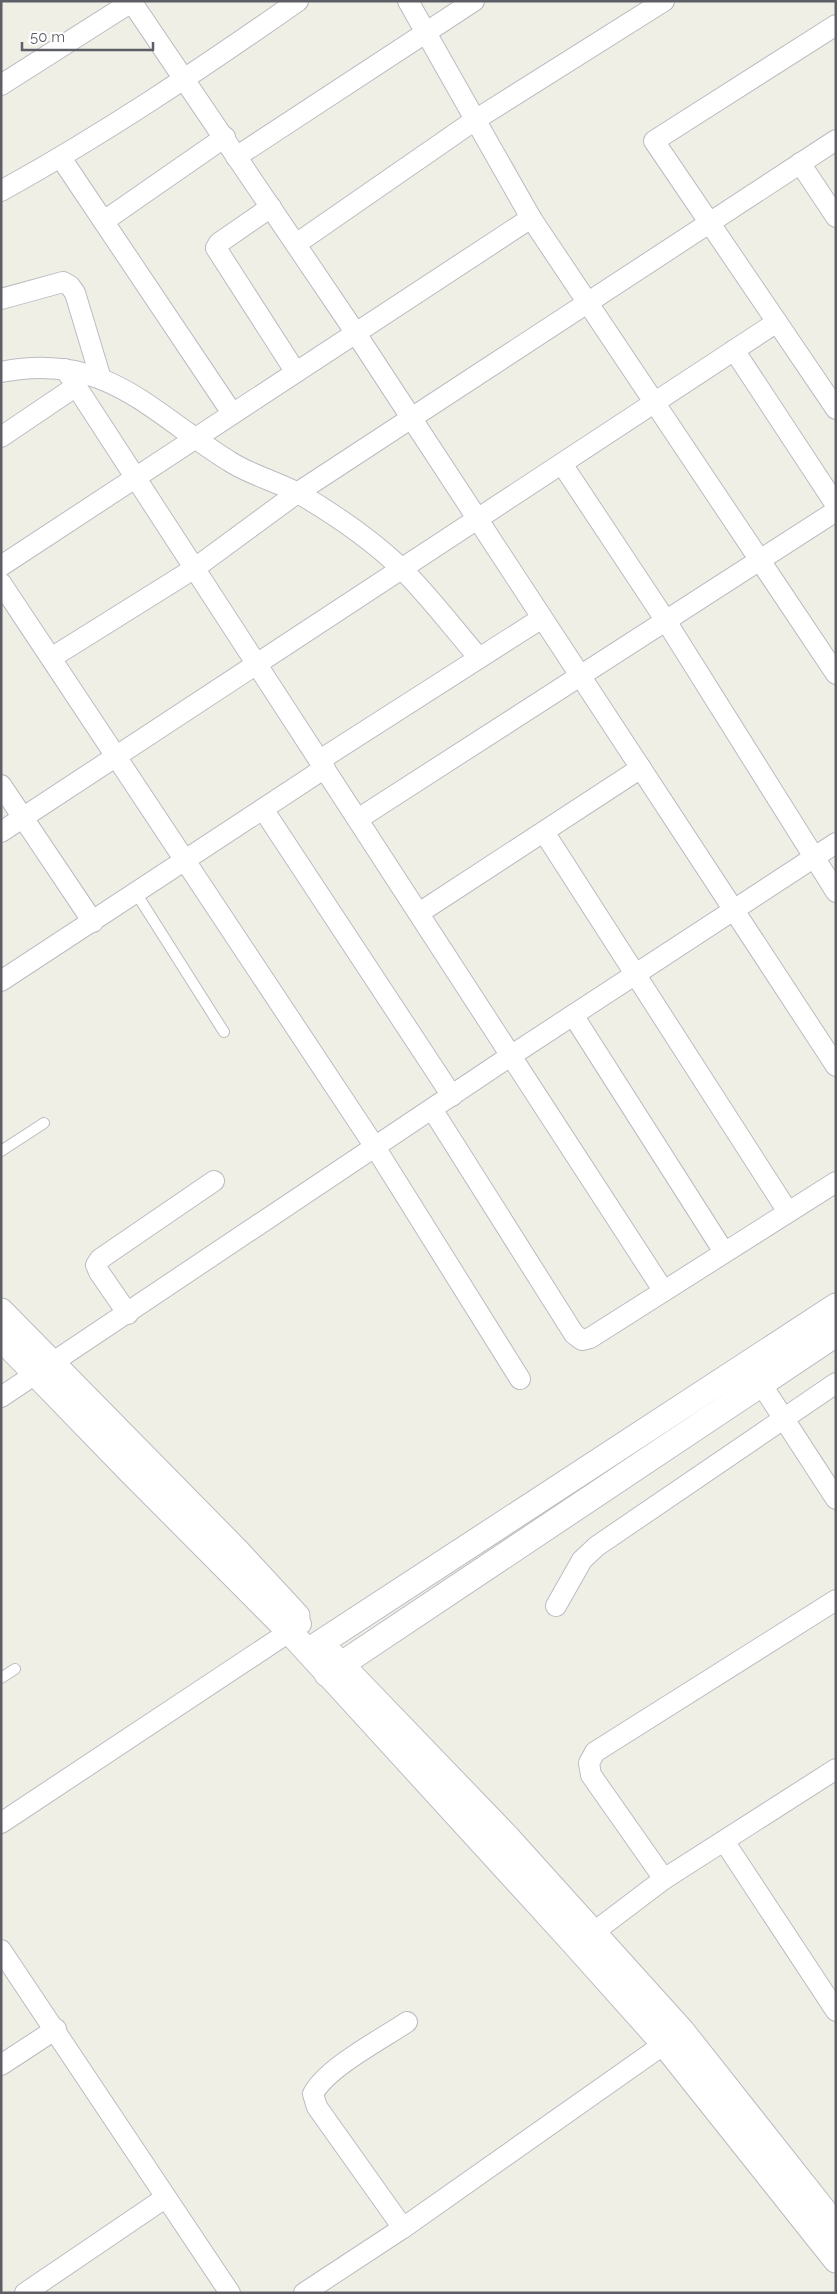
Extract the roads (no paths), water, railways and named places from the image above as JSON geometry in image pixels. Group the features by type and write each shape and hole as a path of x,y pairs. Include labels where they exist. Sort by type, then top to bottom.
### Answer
{"street":[{"path":"1,191 61,158 185,80 298,1"},
{"path":"408,1 531,218 836,674"},
{"path":"236,157 474,1"},
{"path":"296,244 475,120 664,1"},
{"path":"1,85 132,2 296,244 836,1066"},
{"path":"836,25 654,141 836,409"},
{"path":"104,222 225,137"},
{"path":"51,658 195,568 297,493 708,222 836,140"},
{"path":"61,158 232,413"},
{"path":"800,163 836,218"},
{"path":"270,207 219,243 216,248 295,371"},
{"path":"1,566 354,332 531,218"},
{"path":"1,299 63,282 70,286 75,293 101,379"},
{"path":"1,832 777,322"},
{"path":"734,350 836,505"},
{"path":"1,372 38,367 65,369 120,386 231,463 297,493 354,530 402,569 479,658"},
{"path":"65,369 663,1290"},
{"path":"1,438 75,387"},
{"path":"562,464 666,621 836,892"},
{"path":"358,819 836,511"},
{"path":"1,583 115,758 375,1147 520,1379"},
{"path":"1,981 263,809 323,764 479,658 542,618"},
{"path":"419,913 641,768"},
{"path":"1,785 93,922"},
{"path":"263,809 452,1096"},
{"path":"544,832 788,1212"},
{"path":"1,1397 128,1314 573,1015 836,843"},
{"path":"573,1015 724,1252"},
{"path":"432,1109 574,1334 582,1340 590,1338 836,1182"},
{"path":"128,1314 96,1265 100,1259 214,1181"},
{"path":"334,1669 754,1373 836,1306"},
{"path":"1,1311 123,1464 314,1647 573,1942 674,2038 836,2226"},
{"path":"314,1647 754,1373 836,1334"},
{"path":"1,1338 45,1368"},
{"path":"754,1373 836,1499"},
{"path":"556,1606 582,1560 597,1546 783,1417 836,1383"},
{"path":"664,1879 591,1775 589,1763 595,1752 836,1600"},
{"path":"1,1823 296,1628"},
{"path":"334,1669 502,1832 594,1932 836,2260"},
{"path":"594,1932 664,1879 836,1769"},
{"path":"724,1841 836,2011"},
{"path":"1,1950 56,2029 165,2198 230,2293"},
{"path":"403,2228 317,2108 313,2094 318,2083 330,2073 407,2022"},
{"path":"1,2065 56,2029"},
{"path":"304,2293 403,2228 674,2038"},
{"path":"25,2293 165,2198"}],"lane":[{"path":"136,893 224,1032"},
{"path":"1,1151 44,1123"},
{"path":"1,1678 15,1669"}]}
